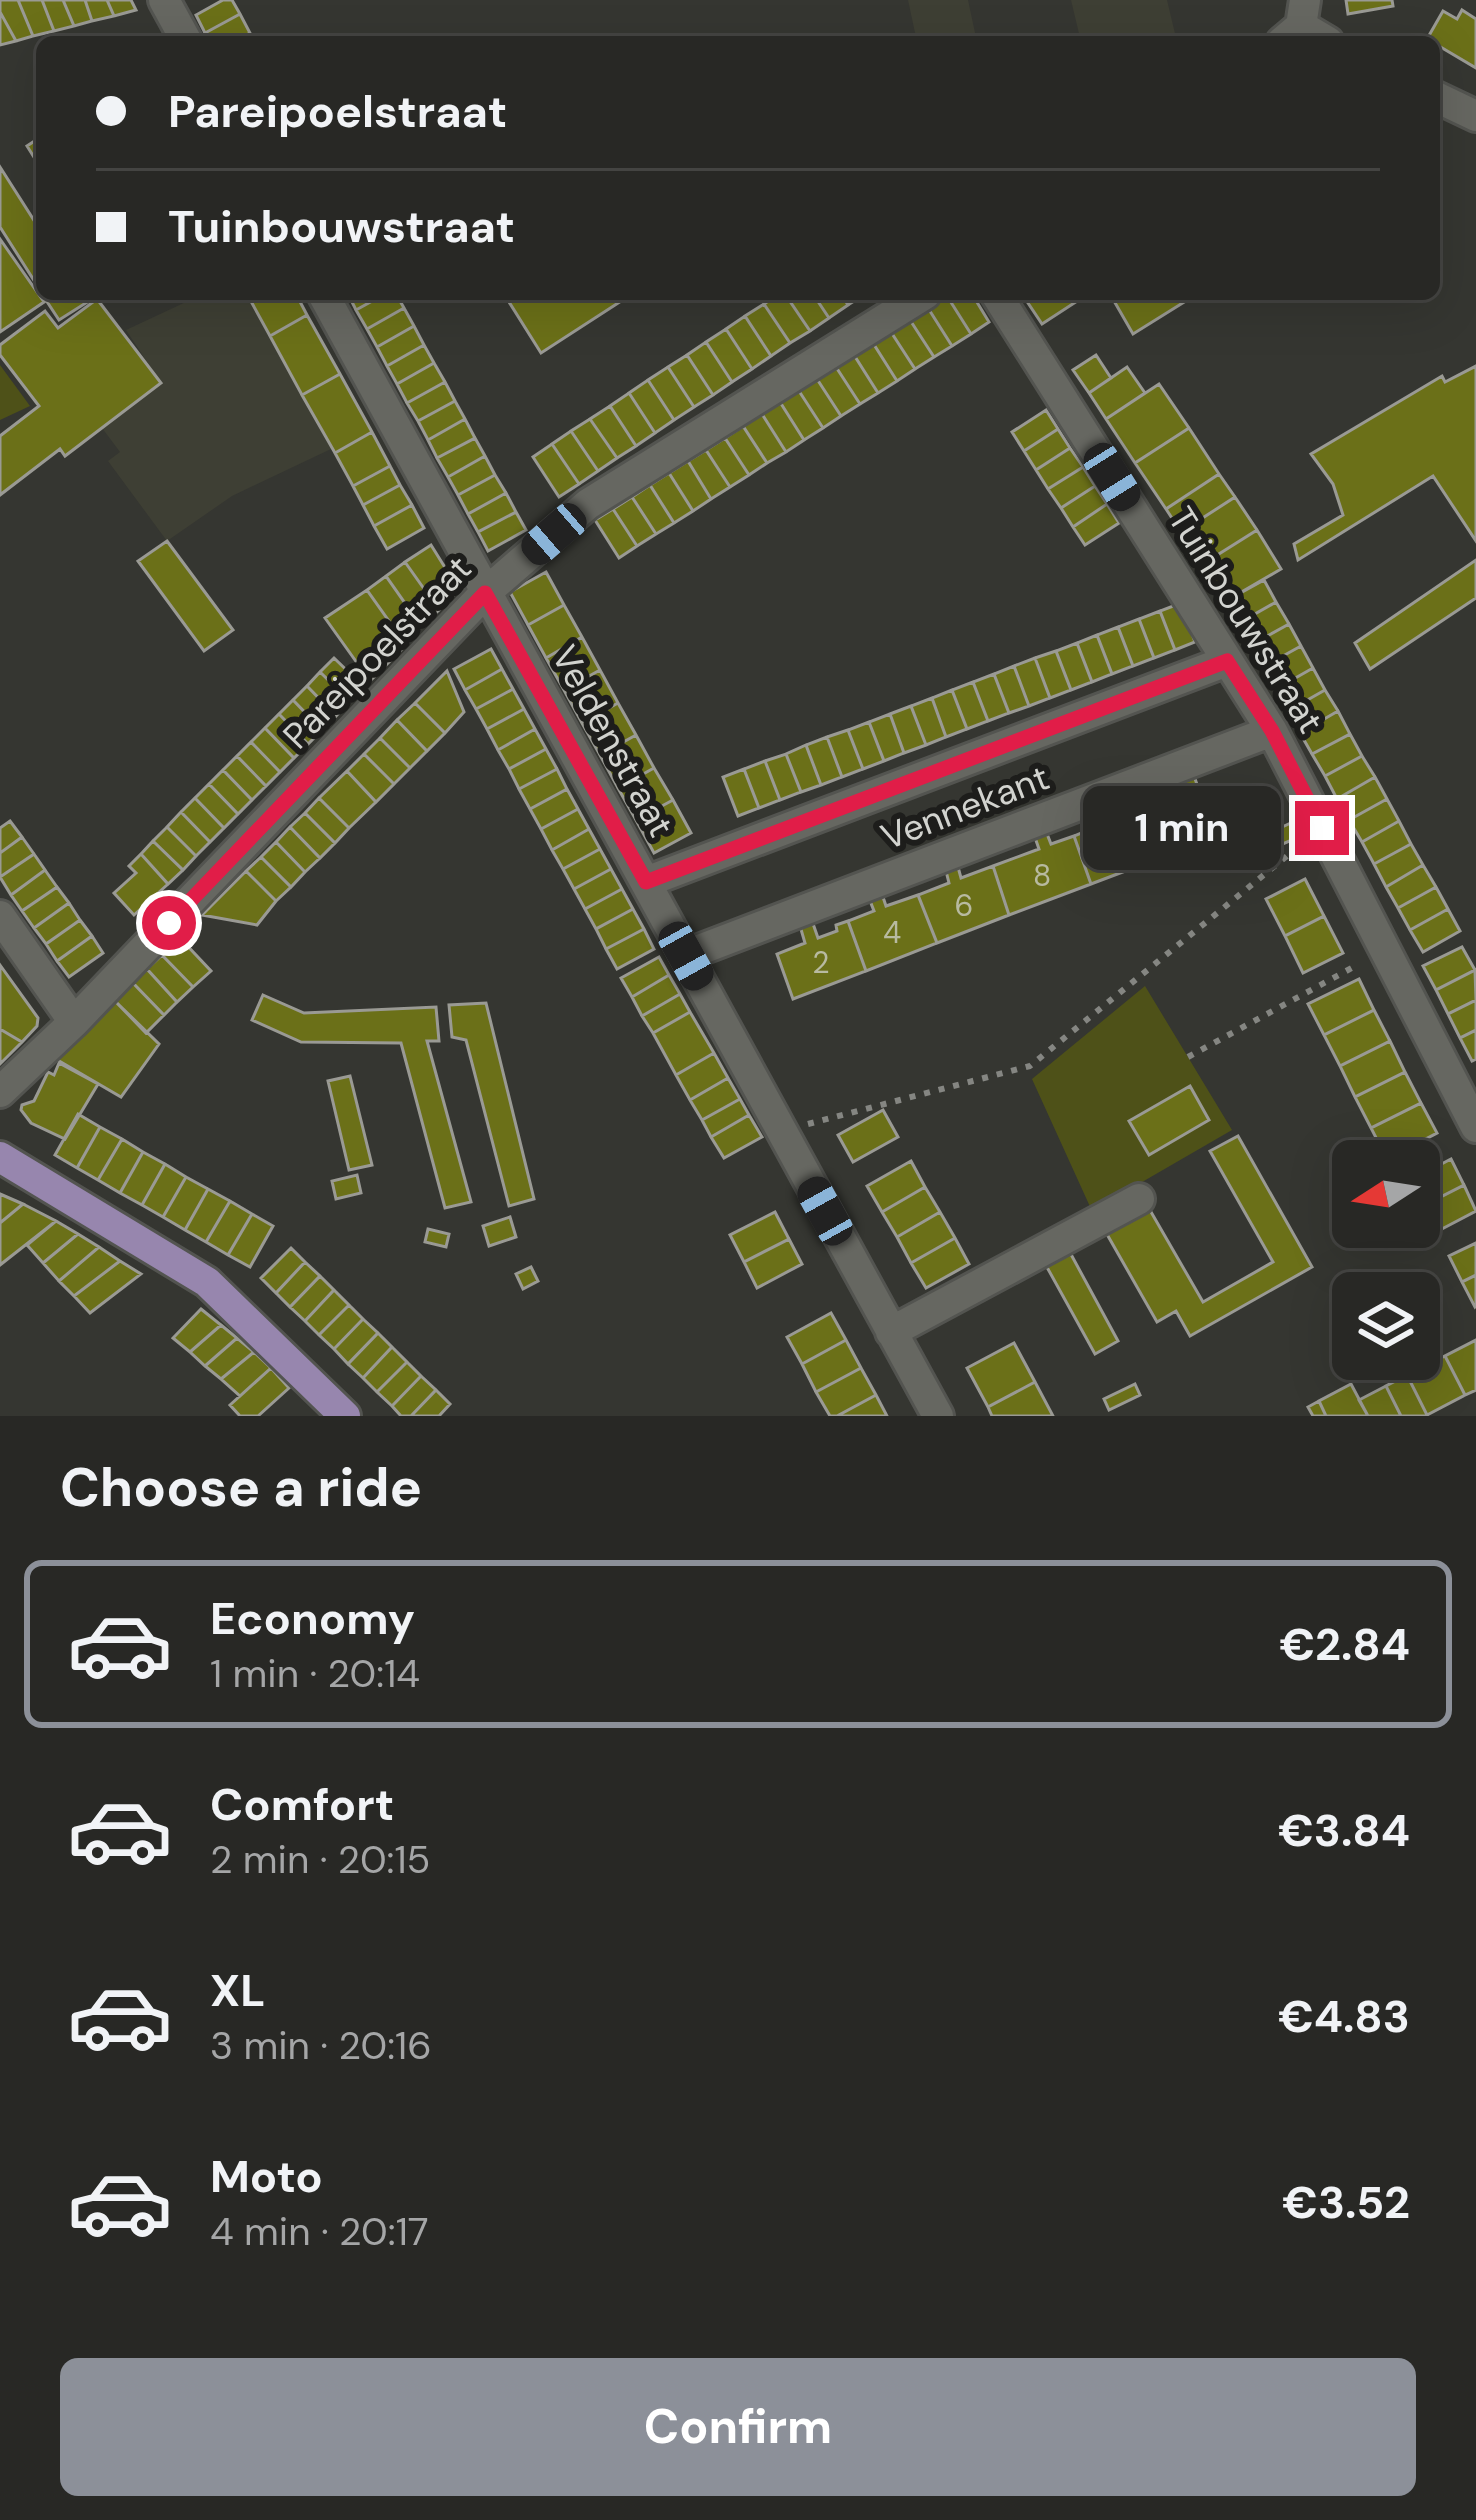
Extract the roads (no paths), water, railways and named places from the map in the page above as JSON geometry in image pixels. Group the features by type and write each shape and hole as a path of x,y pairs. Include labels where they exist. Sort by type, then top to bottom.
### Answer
{"main road":[{"path":"0,1157 207,1282 345,1416"}],"street":[{"path":"164,0 184,36"},
{"path":"1440,99 1476,116"},
{"name":"Veldenstraat","path":"326,300 938,1416"},
{"name":"Pareipoelstraat","path":"0,1092 74,1022 485,593 588,504 915,300"},
{"name":"Tuinbouwstraat","path":"1000,300 1272,731 1476,1126"},
{"name":"Vennekant","path":"646,882 1227,661"},
{"name":"Vennekant","path":"686,956 1272,731"},
{"path":"0,916 74,1022"},
{"path":"891,1332 1139,1199"}]}
